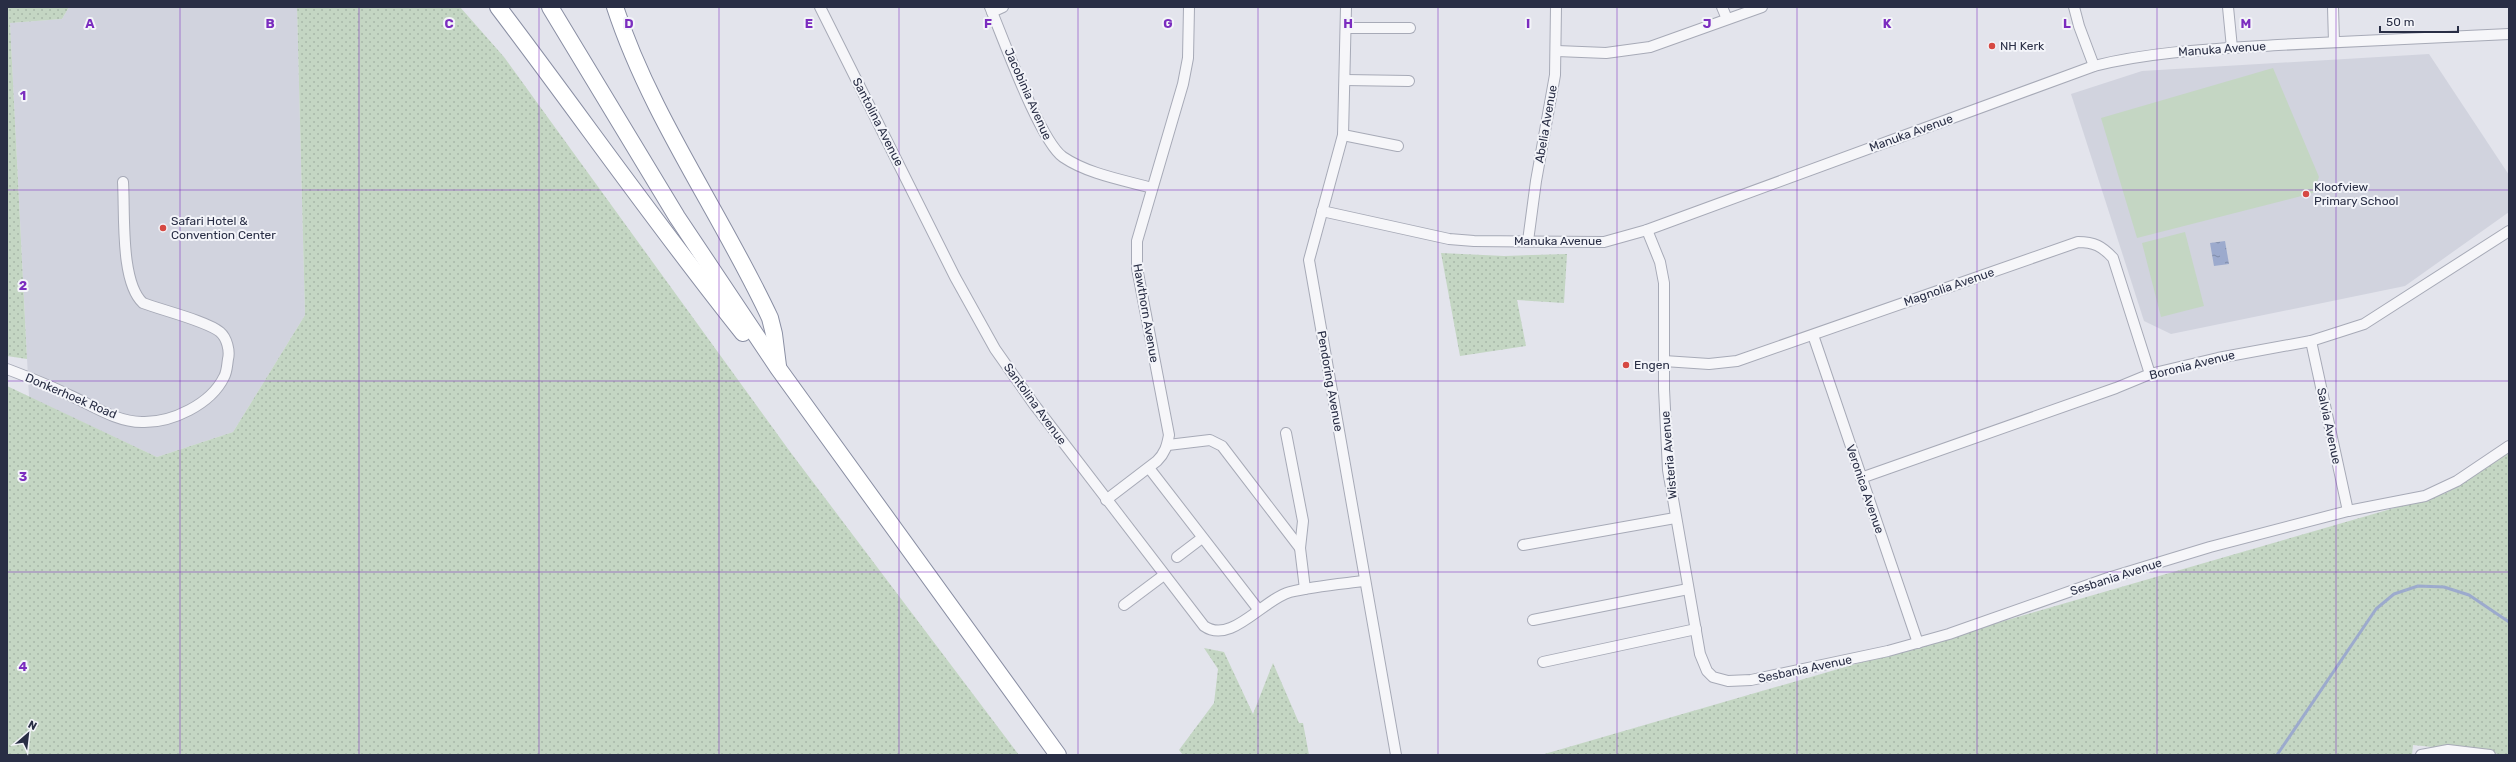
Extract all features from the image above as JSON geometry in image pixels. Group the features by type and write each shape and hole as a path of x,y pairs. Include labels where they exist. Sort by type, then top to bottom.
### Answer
{"highway":[{"path":"498,7 690,266 754,346 778,368"},
{"path":"550,7 677,217 778,368 1058,755"},
{"path":"615,7 624,33 649,89 770,318 774,334 778,368"}],"street":[{"name":"Santolina Avenue","path":"820,7 955,277 995,349 1033,404 1204,626 1216,632 1232,628 1258,609 1289,592 1364,581"},
{"path":"991,9 1003,7"},
{"name":"Hawthorn Avenue","path":"1168,445 1169,435 1136,256 1137,241 1183,84 1188,58 1189,7"},
{"name":"Pendoring Avenue","path":"1346,7 1343,135 1309,260 1364,581 1396,755"},
{"name":"Abelia Avenue","path":"1528,241 1536,181 1555,75 1556,7"},
{"path":"1722,7 1727,19"},
{"path":"1556,51 1626,52 1672,40 1762,7"},
{"path":"2074,7 2079,26 2094,66"},
{"path":"2228,7 2232,48"},
{"path":"2333,7 2334,42"},
{"name":"Jacobinia Avenue","path":"991,9 1039,122 1052,146 1074,164 1152,188"},
{"path":"1346,28 1410,28"},
{"name":"Manuka Avenue","path":"1322,212 1450,239 1604,242 1647,230 2094,66 2152,54 2334,42 2509,34"},
{"path":"1345,80 1409,81"},
{"path":"1343,135 1398,146"},
{"name":"Donkerhoek Road","path":"7,369 70,395 105,413 142,423 169,418 191,409 215,390 225,376 229,354 226,342 220,332 202,323 143,303 136,297 127,264 123,182"},
{"name":"Wisteria Avenue","path":"1647,230 1660,262 1664,283 1665,438 1675,518 1701,658 1707,671 1713,677"},
{"name":"Boronia Avenue","path":"1861,478 2116,388 2150,374 2218,358 2311,341 2364,324 2509,230"},
{"name":"Magnolia Avenue","path":"1664,361 1709,364 1737,361 2078,242 2089,242 2105,250 2112,258 2150,374"},
{"name":"Veronica Avenue","path":"1813,335 1918,643"},
{"name":"Salvia Avenue","path":"2311,341 2348,511"},
{"path":"1286,432 1303,521 1300,548 1305,590"},
{"path":"1106,500 1149,468 1164,454 1168,445 1210,440 1222,446 1300,548"},
{"name":"Sesbania Avenue","path":"1713,677 1728,681 1751,680 1918,643 2123,574 2210,547 2348,511 2425,496 2443,490 2509,446"},
{"path":"1149,468 1258,609"},
{"path":"1523,545 1675,518"},
{"path":"1177,557 1202,538"},
{"path":"1124,605 1164,575"},
{"path":"1533,620 1688,589"},
{"path":"1543,662 1696,630"},
{"path":"2422,754 2448,750 2490,755"}],"shaded area":[{"path":"69,7 297,7 305,315 233,432 157,457 29,397 10,23 62,19"},
{"name":"Kloofview Primary School","path":"2429,54 2509,175 2509,212 2405,286 2171,334 2144,321 2071,94 2142,71"}],"green space":[{"path":"7,7 69,7 62,19 10,23 27,359 7,356"},
{"path":"297,7 460,7 504,57 791,453 1019,755 7,755 7,386 157,457 233,432 305,315"},
{"path":"2273,68 2319,177 2313,193 2137,238 2101,118"},
{"path":"2185,232 2204,306 2161,317 2142,243"},
{"path":"1441,253 1504,256 1567,254 1564,303 1517,300 1526,346 1460,356"},
{"path":"2509,451 2509,755 2413,745 2412,755 1541,755 2446,493"},
{"path":"1204,648 1224,652 1253,714 1273,663 1299,723 1303,723 1309,755 1183,755 1179,750 1214,703 1218,669"}],"water":[{"path":"2225,241 2229,264 2214,266 2210,243"}],"waterway":[{"path":"2277,755 2376,609 2394,594 2418,586 2444,587 2469,595 2509,622"}],"place":[{"name":"NH Kerk","path":"1992,46"},
{"name":"Kloofview Primary School","path":"2306,194"},
{"name":"Safari Hotel & Convention Center","path":"163,228"},
{"name":"Engen","path":"1626,365"}]}
